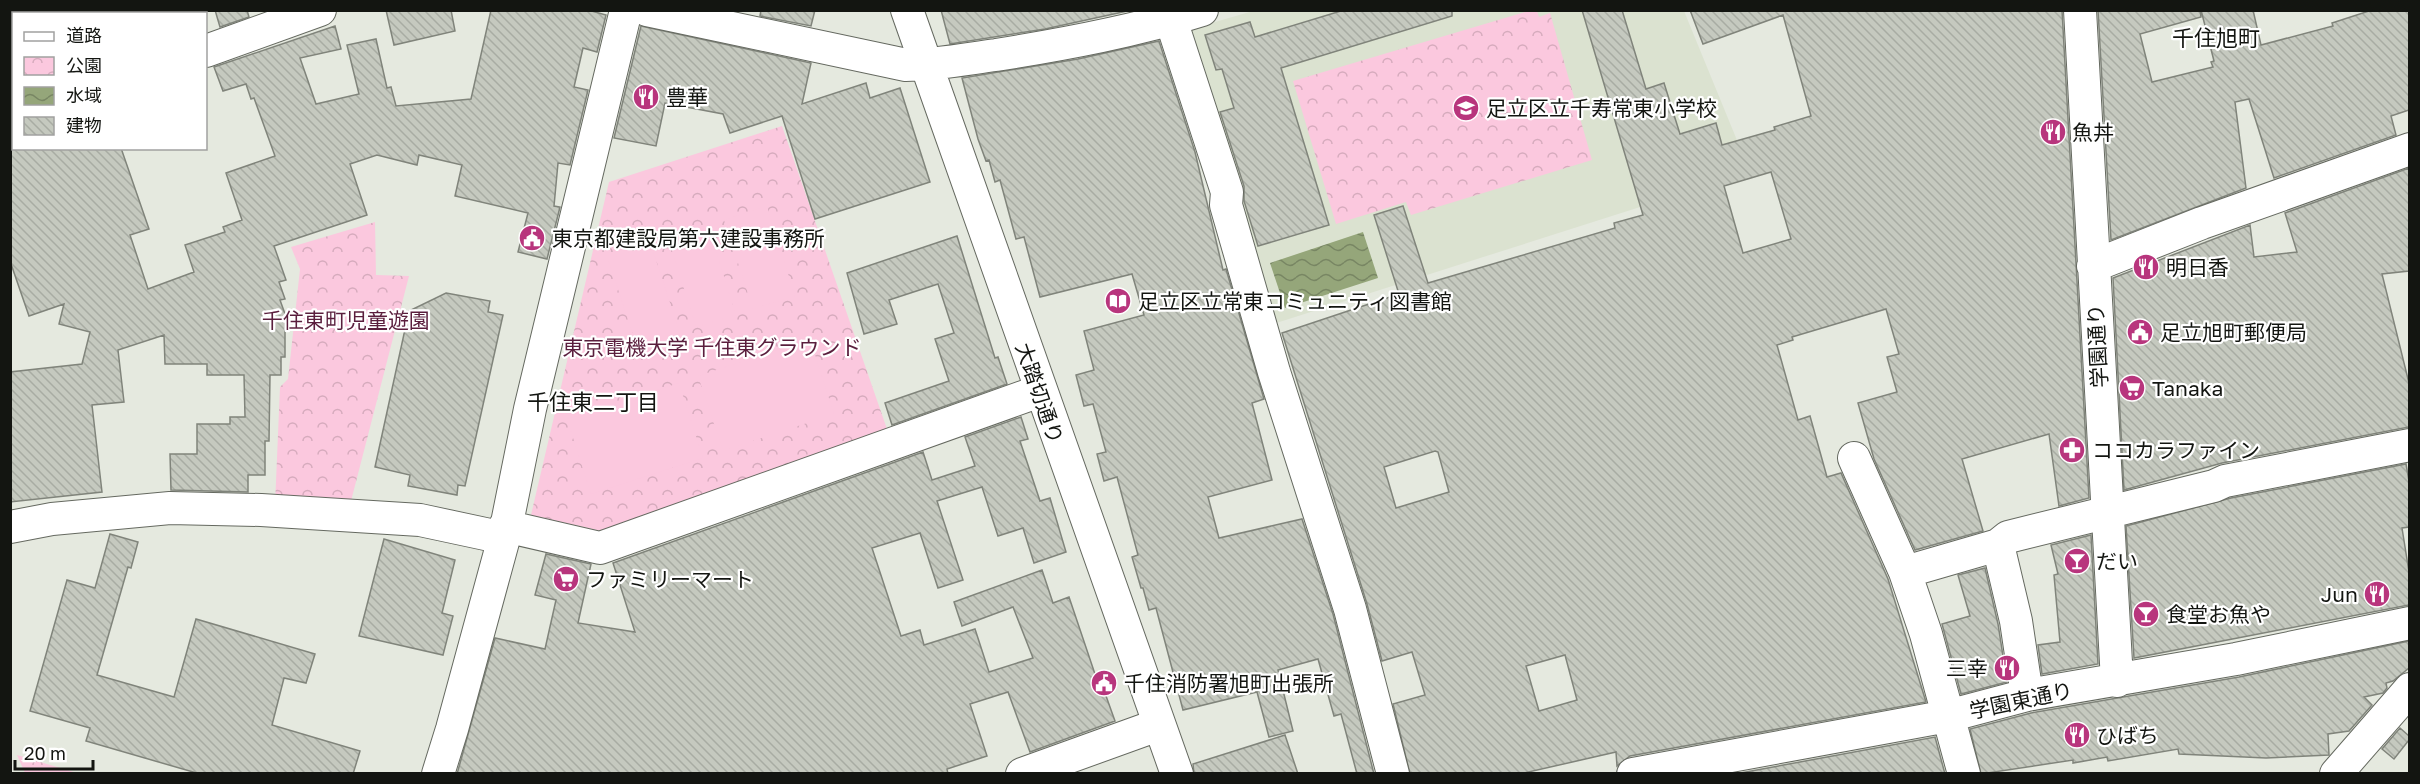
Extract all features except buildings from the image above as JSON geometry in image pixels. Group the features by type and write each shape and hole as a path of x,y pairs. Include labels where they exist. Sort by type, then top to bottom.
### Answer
{"street":[{"path":"207,51 320,10"},
{"path":"438,774 453,729 505,532 530,409 626,10"},
{"path":"646,10 906,65 926,65 1043,48 1171,20 1202,10"},
{"name":"大踏切通り","path":"907,10 1177,774"},
{"name":"学園通り","path":"2080,10 2117,681"},
{"path":"1171,20 1227,192 1226,205 1274,372 1350,609 1393,774"},
{"path":"2093,266 2202,223 2409,149"},
{"path":"10,527 52,519 170,508 250,510 420,520 600,548 1040,391"},
{"path":"1905,572 1998,545 2008,537 2224,481 2409,445"},
{"path":"1854,458 1913,590 1964,774"},
{"path":"1998,545 2016,621 2027,695"},
{"name":"学園東通り","path":"1632,774 1948,716 2027,695 2117,681 2409,624"},
{"path":"2336,774 2409,689"},
{"path":"1022,774 1158,725"}],"shaded area":[{"name":"足立区立千寿常東小学校","path":"1253,11 1684,11 1750,172 1270,325 1186,44 1191,29"}],"green space":[{"path":"1532,10 1537,11 1539,17 1550,13 1592,160 1411,215 1406,202 1336,224 1293,81"},
{"name":"東京電機大学 千住東グラウンド","path":"782,126 888,432 601,531 531,515 609,182"},
{"path":"767,206 795,296 753,309 724,220"},
{"name":"千住東町児童遊園","path":"375,222 376,275 409,276 350,505 275,505 280,387 288,379 300,269 291,247"},
{"path":"708,225 736,315 696,327 668,238"},
{"path":"651,245 680,333 637,347 608,259"},
{"path":"810,339 834,414 723,451 698,376"},
{"path":"679,383 703,458 591,494 567,419"},
{"path":"17,755 77,773 25,773"}],"water":[{"path":"1363,232 1378,278 1285,308 1270,263"}],"place":[{"name":"豊華","path":"646,97"},
{"name":"足立区立千寿常東小学校","path":"1466,108"},
{"name":"魚丼","path":"2053,132"},
{"name":"東京都建設局第六建設事務所","path":"532,238"},
{"name":"明日香","path":"2146,267"},
{"name":"足立区立常東コミュニティ図書館","path":"1118,301"},
{"name":"足立旭町郵便局","path":"2140,332"},
{"name":"Tanaka","path":"2132,388"},
{"name":"ココカラファイン","path":"2072,450"},
{"name":"だい","path":"2077,561"},
{"name":"ファミリーマート","path":"566,579"},
{"name":"Jun","path":"2377,594"},
{"name":"食堂お魚や","path":"2146,614"},
{"name":"三幸","path":"2007,668"},
{"name":"千住消防署旭町出張所","path":"1104,683"},
{"name":"ひばち","path":"2077,735"}],"district":[{"name":"千住旭町","path":"2216,37"},
{"name":"千住東二丁目","path":"593,401"}]}
